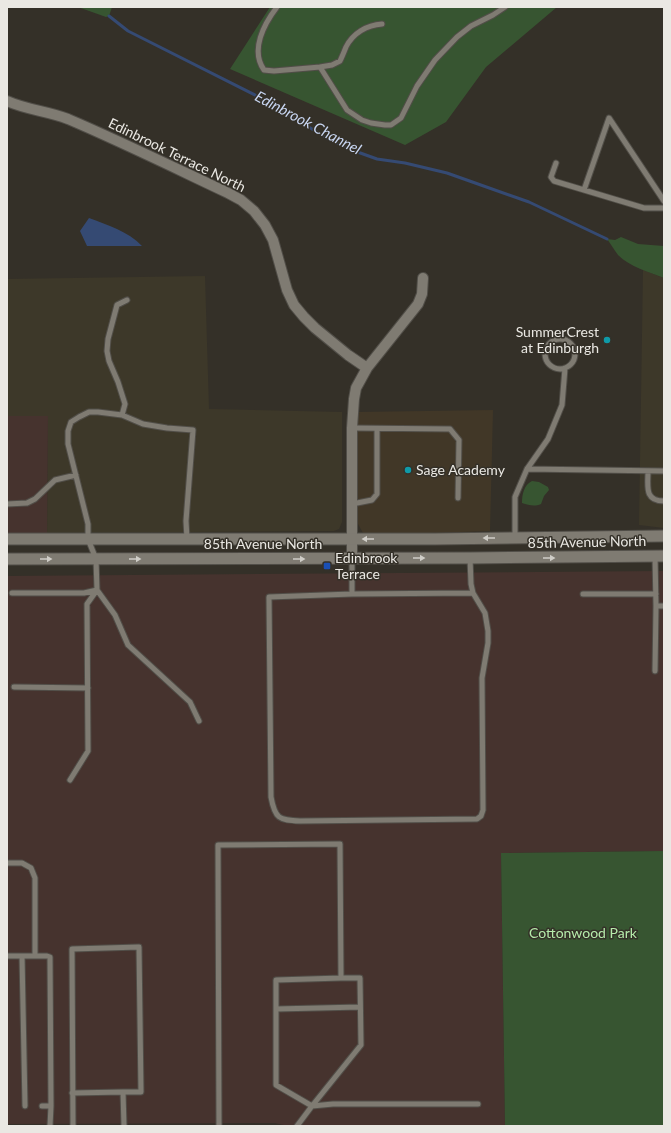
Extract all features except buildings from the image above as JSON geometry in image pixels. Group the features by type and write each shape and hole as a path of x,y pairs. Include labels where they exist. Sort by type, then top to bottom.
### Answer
{"main road":[{"name":"85th Avenue North","path":"7,539 352,539 664,536"},
{"name":"85th Avenue North","path":"7,559 352,559 660,556"}],"street":[{"name":"Edinbrook Terrace North","path":"7,102 65,118 90,128 241,200 254,211 265,225 273,240 287,290 294,305 315,328 367,368"},
{"path":"352,559 352,428 356,388 367,368 418,304 422,294 423,278"}],"lane":[{"path":"277,7 260,38 258,47 260,65 264,70 268,71 320,67 340,62 347,45 360,31 371,26 382,24"},
{"path":"320,67 347,110 362,120 371,123 391,125 401,118 417,86 436,60 457,37 471,26 505,7"},
{"path":"584,190 609,118 664,201"},
{"path":"556,163 551,177 554,181 644,208 664,208"},
{"path":"122,416 125,404 109,361 107,351 108,339 117,305 127,300"},
{"path":"558,339 568,340 572,344 576,353 573,362 565,368 555,368 547,362 545,357 546,348 549,344 558,339"},
{"path":"515,538 515,496 527,469 548,440 562,406 565,368"},
{"path":"186,539 193,430 143,424 122,416 98,412 89,412 71,422 68,431 68,444 88,524 88,539 96,559 97,590 115,616 128,645 190,702 199,721"},
{"path":"352,428 450,429 459,440 458,498"},
{"path":"352,504 372,500 377,494 377,429"},
{"path":"527,469 664,471"},
{"path":"648,471 648,490 651,497 657,501 664,501"},
{"path":"7,504 27,503 35,498 54,480 76,475"},
{"path":"655,671 656,594 660,556"},
{"path":"470,558 471,584 474,593 485,613 488,631 488,643 482,678 483,810 481,816 476,819 300,821 286,821 279,818 275,812 271,797 269,597 352,594 474,593"},
{"path":"352,559 352,594"},
{"path":"12,593 84,593 97,590"},
{"path":"70,780 88,751 87,604 97,590"},
{"path":"583,594 656,594"},
{"path":"656,606 664,606"},
{"path":"14,687 88,688"},
{"path":"219,1126 218,844 340,844 341,978"},
{"path":"7,863 22,863 26,865 31,868 35,878 36,956"},
{"path":"72,1093 141,1092 139,947 72,949 72,1093 72,1126"},
{"path":"7,956 50,957 50,1126"},
{"path":"22,956 25,1106"},
{"path":"297,1126 312,1106 361,1045 360,978 276,980 276,1085 312,1106 333,1104 478,1104"},
{"path":"276,1009 360,1007"},
{"path":"123,1092 124,1126"},
{"path":"42,1106 51,1106"}],"shaded area":[{"path":"643,270 664,278 664,528 639,525"},
{"path":"205,276 209,409 342,412 342,522 339,529 334,531 47,533 48,416 7,416 7,279"},
{"path":"493,410 490,531 371,535 363,533 358,524 357,412"},
{"path":"7,416 48,416 47,533 7,533"},
{"path":"664,571 664,851 501,853 505,1126 288,1126 275,1123 7,1124 7,576"}],"green space":[{"path":"78,7 112,7 109,16 106,17"},
{"path":"270,7 557,7 486,67 446,122 405,145 230,69"},
{"path":"621,237 638,244 664,246 664,278 628,263 618,255 607,239 615,240"},
{"path":"532,481 539,482 548,487 549,490 544,496 541,504 538,505 522,503 524,490"},
{"name":"Cottonwood Park","path":"664,851 664,1126 505,1126 501,853"}],"water":[{"path":"89,218 124,232 142,246 87,246 80,231"}],"waterway":[{"name":"Edinbrook Channel","path":"109,16 128,31 257,96 332,141 352,150 377,159 405,163 447,173 529,202 607,239"}],"place":[{"name":"SummerCrest at Edinburgh","path":"607,340"},
{"name":"Sage Academy","path":"408,470"},
{"name":"Edinbrook Terrace","path":"327,566"}]}
